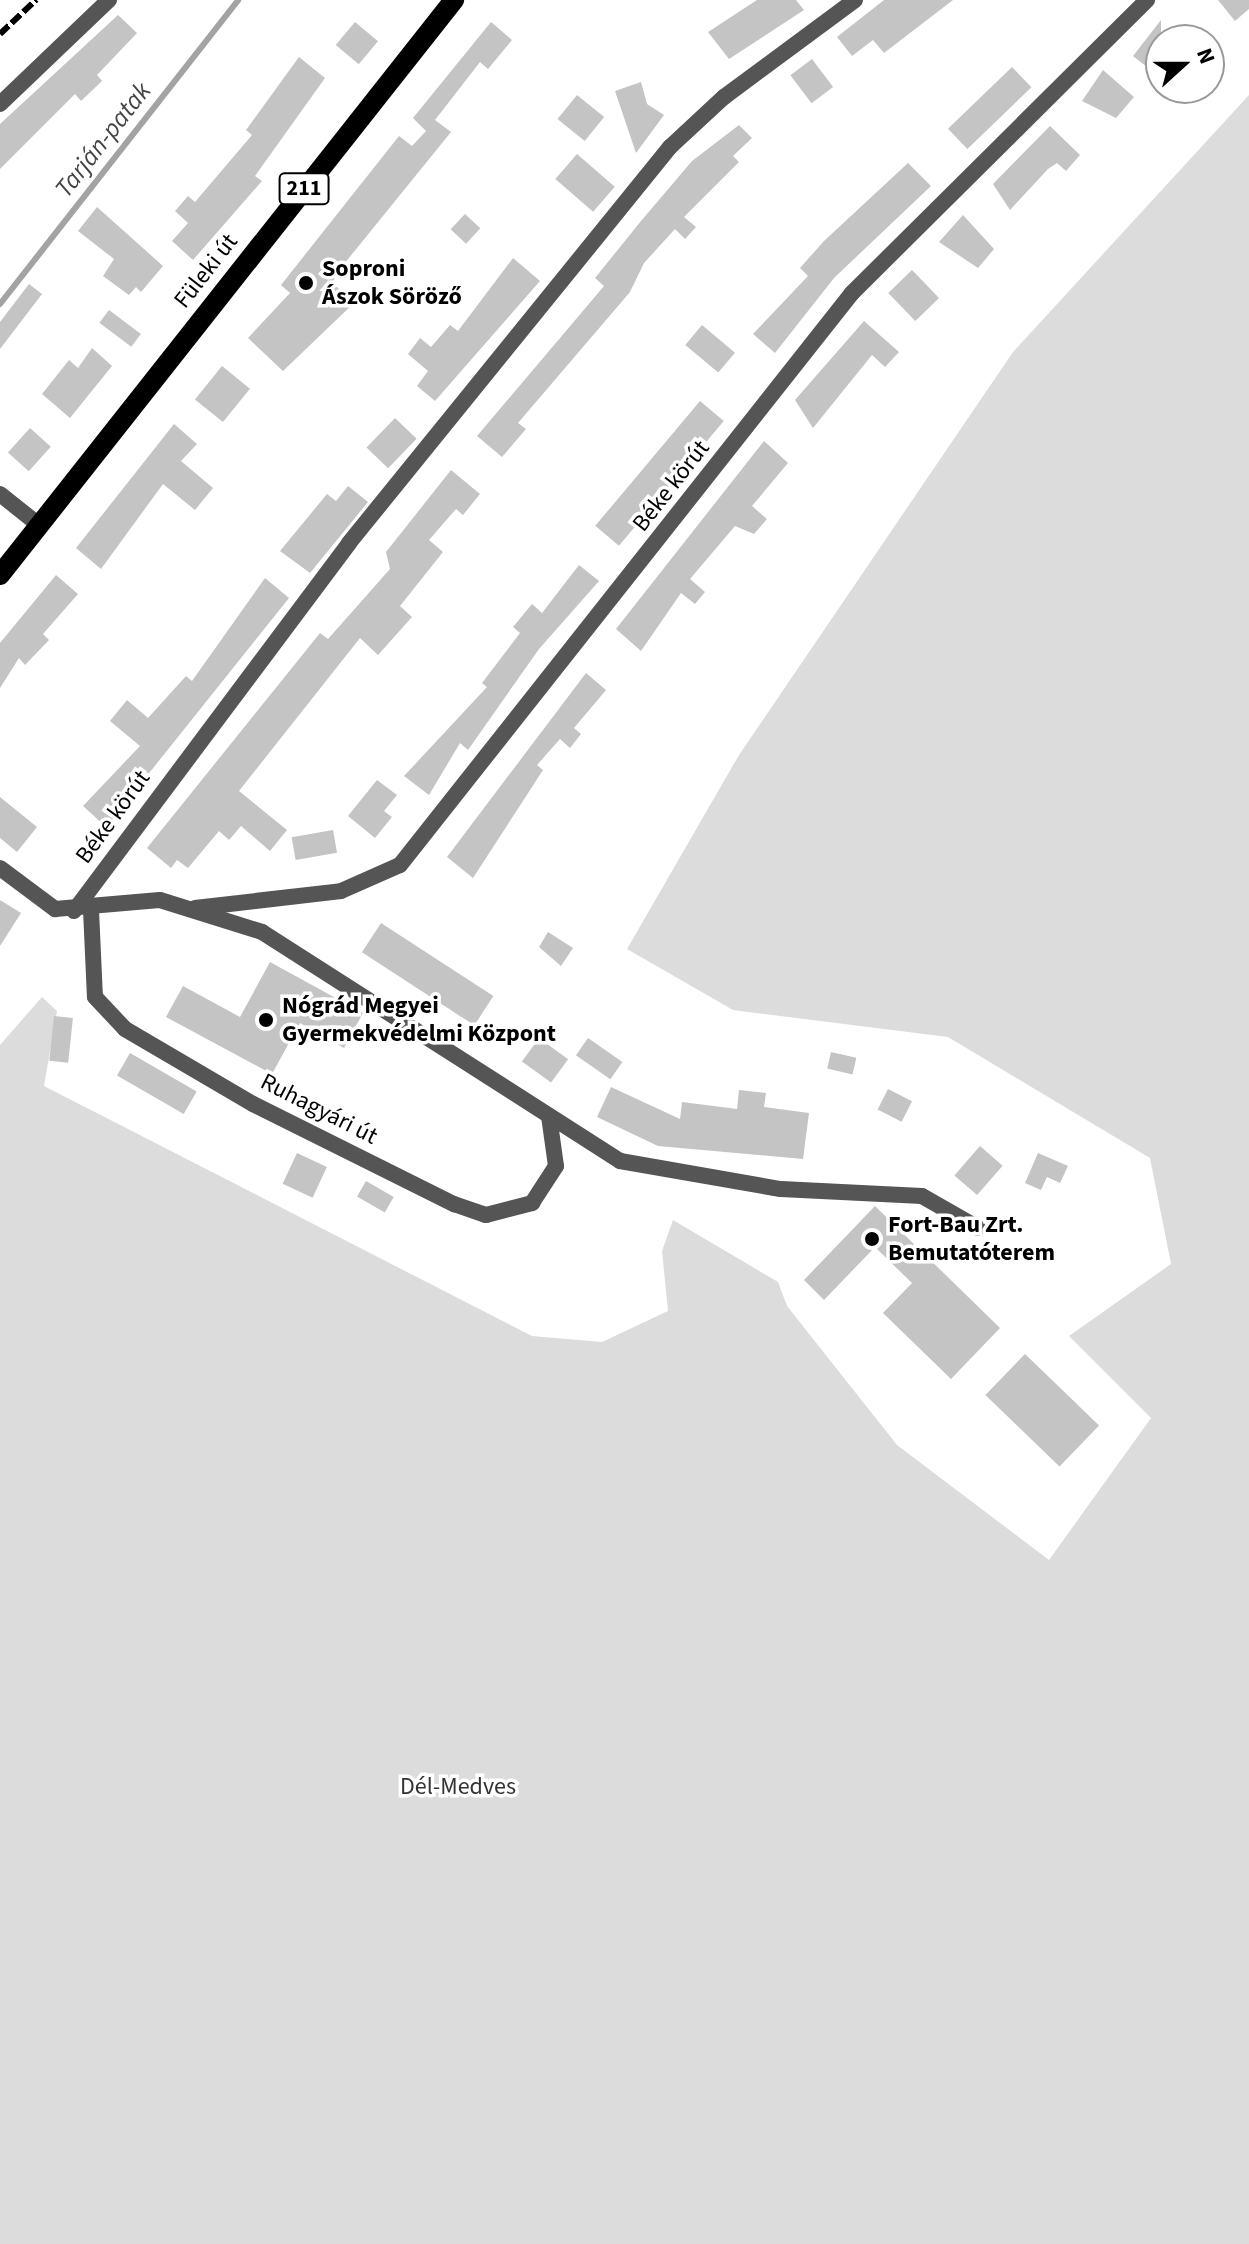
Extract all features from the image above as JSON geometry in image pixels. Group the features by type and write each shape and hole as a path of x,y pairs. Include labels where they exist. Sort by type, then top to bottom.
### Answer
{"main road":[{"name":"Füleki út","path":"0,575 454,0"}],"street":[{"path":"0,104 109,0"},
{"name":"Béke körút","path":"82,910 349,543 670,147 724,97 855,0"},
{"name":"Béke körút","path":"195,908 341,891 400,865 834,315 1147,0"},
{"path":"0,494 39,525"},
{"path":"0,868 41,903 82,910 160,900 195,908 291,946 610,1156 644,1168 781,1189 907,1193 978,1228"},
{"name":"Ruhagyári út","path":"82,910 95,997 125,1029 253,1104 454,1204 486,1215 532,1203 556,1166 549,1116"}],"green space":[{"name":"Dél-Medves","path":"1249,95 1249,2244 0,2244 0,1045 42,997 57,1011 44,1086 532,1336 602,1342 668,1311 662,1251 673,1220 778,1282 787,1306 897,1445 1049,1560 1151,1418 1069,1336 1171,1264 1150,1158 948,1037 733,1010 627,949 739,755 1013,352"}],"building":[{"path":"757,0 796,0 804,10 729,59 708,32"},
{"path":"884,0 953,0 884,53 873,40 852,56 837,37"},
{"path":"1218,0 1249,0 1249,9 1235,21"},
{"path":"118,15 137,33 97,75 102,81 81,101 75,94 0,169 0,124"},
{"path":"355,22 378,41 359,64 336,45"},
{"path":"491,22 512,40 488,69 480,62 435,120 451,132 340,269 332,283 355,302 283,371 248,338 290,293 281,285 399,136 412,146 426,131 413,118"},
{"path":"1145,41 1145,65 1133,56"},
{"path":"299,57 325,78 255,176 262,181 193,260 172,241 188,223 175,211 188,196 195,202 252,135 246,130"},
{"path":"812,59 833,87 812,103 790,75"},
{"path":"1012,67 1031,87 967,149 948,129"},
{"path":"1103,70 1134,97 1116,118 1082,101"},
{"path":"641,82 647,104 664,115 636,153 615,91"},
{"path":"577,95 604,117 585,141 557,119"},
{"path":"739,125 752,138 733,156 739,162 684,217 696,227 685,239 675,229 644,263 630,292 518,423 526,429 502,457 477,436 604,286 595,278 641,221 692,161"},
{"path":"1050,126 1080,155 1066,171 1057,163 1048,169 1010,210 993,184"},
{"path":"577,154 615,187 593,212 555,179"},
{"path":"908,163 931,186 834,278 775,353 753,334 808,276 800,268 824,241"},
{"path":"97,207 163,266 141,292 136,287 129,295 103,276 114,259 78,231"},
{"path":"465,214 480,228 466,244 451,229"},
{"path":"963,215 994,249 978,268 939,242"},
{"path":"513,258 540,281 435,401 417,386 428,371 408,354 420,338 431,347 450,325 458,331"},
{"path":"912,270 939,298 915,321 888,293"},
{"path":"29,284 42,294 0,349 0,322"},
{"path":"109,310 141,334 131,347 99,323"},
{"path":"864,321 899,352 885,367 872,355 813,428 795,400"},
{"path":"702,325 735,353 718,373 685,345"},
{"path":"92,348 112,366 70,418 42,394 69,360 78,368"},
{"path":"222,366 250,389 223,422 195,399"},
{"path":"700,401 724,421 619,546 595,526"},
{"path":"395,418 417,439 388,468 367,447"},
{"path":"174,424 197,444 181,461 213,488 195,510 163,484 101,569 76,548"},
{"path":"30,428 51,447 29,471 8,453"},
{"path":"764,441 788,463 752,506 767,519 754,534 735,526 690,579 705,592 695,604 681,593 641,651 616,629"},
{"path":"451,470 480,494 463,515 456,509 429,540 443,552 400,606 412,617 378,655 360,638 239,791 287,830 270,851 241,826 229,840 219,831 188,868 177,860 171,868 147,848 320,633 328,639 390,569 386,552"},
{"path":"348,486 368,502 310,573 280,551 327,494 336,501"},
{"path":"579,565 599,581 539,649 468,750 460,743 429,795 404,776 487,687 482,683 520,633 513,627 532,604 542,613"},
{"path":"56,575 78,594 43,634 49,640 25,665 19,658 0,688 0,643"},
{"path":"265,578 289,598 106,827 83,806 140,746 110,721 127,700 148,718 186,676 192,681"},
{"path":"586,673 606,690 574,728 581,734 570,748 560,739 537,765 543,770 473,878 447,857"},
{"path":"377,780 397,795 384,811 392,817 375,838 348,816"},
{"path":"0,797 37,827 17,852 0,838"},
{"path":"333,830 337,853 296,860 292,837"},
{"path":"0,900 21,913 0,946"},
{"path":"381,923 493,996 474,1025 362,952"},
{"path":"548,932 573,948 561,966 539,947"},
{"name":"Nógrád Megyei Gyermekvédelmi Központ","path":"270,962 363,1013 344,1048 300,1023 272,1074 166,1017 183,986 240,1017"},
{"path":"54,1016 73,1018 68,1063 49,1061"},
{"path":"539,1038 568,1059 551,1083 522,1061"},
{"path":"588,1038 622,1062 610,1079 576,1055"},
{"path":"831,1052 856,1058 853,1074 827,1069"},
{"path":"130,1053 197,1092 184,1114 117,1076"},
{"path":"611,1087 680,1119 682,1102 737,1109 739,1090 766,1093 764,1107 809,1113 803,1159 658,1146 597,1117"},
{"path":"888,1089 912,1101 902,1122 878,1109"},
{"path":"980,1146 1003,1166 977,1195 954,1175"},
{"path":"297,1153 327,1167 313,1198 283,1184"},
{"path":"1038,1153 1068,1166 1060,1183 1047,1177 1041,1190 1025,1183"},
{"path":"366,1181 394,1197 385,1213 357,1197"},
{"path":"875,1206 1000,1328 951,1379 883,1313 912,1283 875,1247 824,1300 804,1280"},
{"path":"1025,1354 1099,1426 1059,1467 985,1395"}],"waterway":[{"name":"Tarján-patak","path":"0,304 238,0"}],"railway":[{"path":"0,34 36,0"}],"place":[{"name":"Soproni Ászok Söröző","path":"306,283"},
{"name":"Nógrád Megyei Gyermekvédelmi Központ","path":"266,1020"},
{"name":"Fort-Bau Zrt. Bemutatóterem","path":"872,1239"}]}
